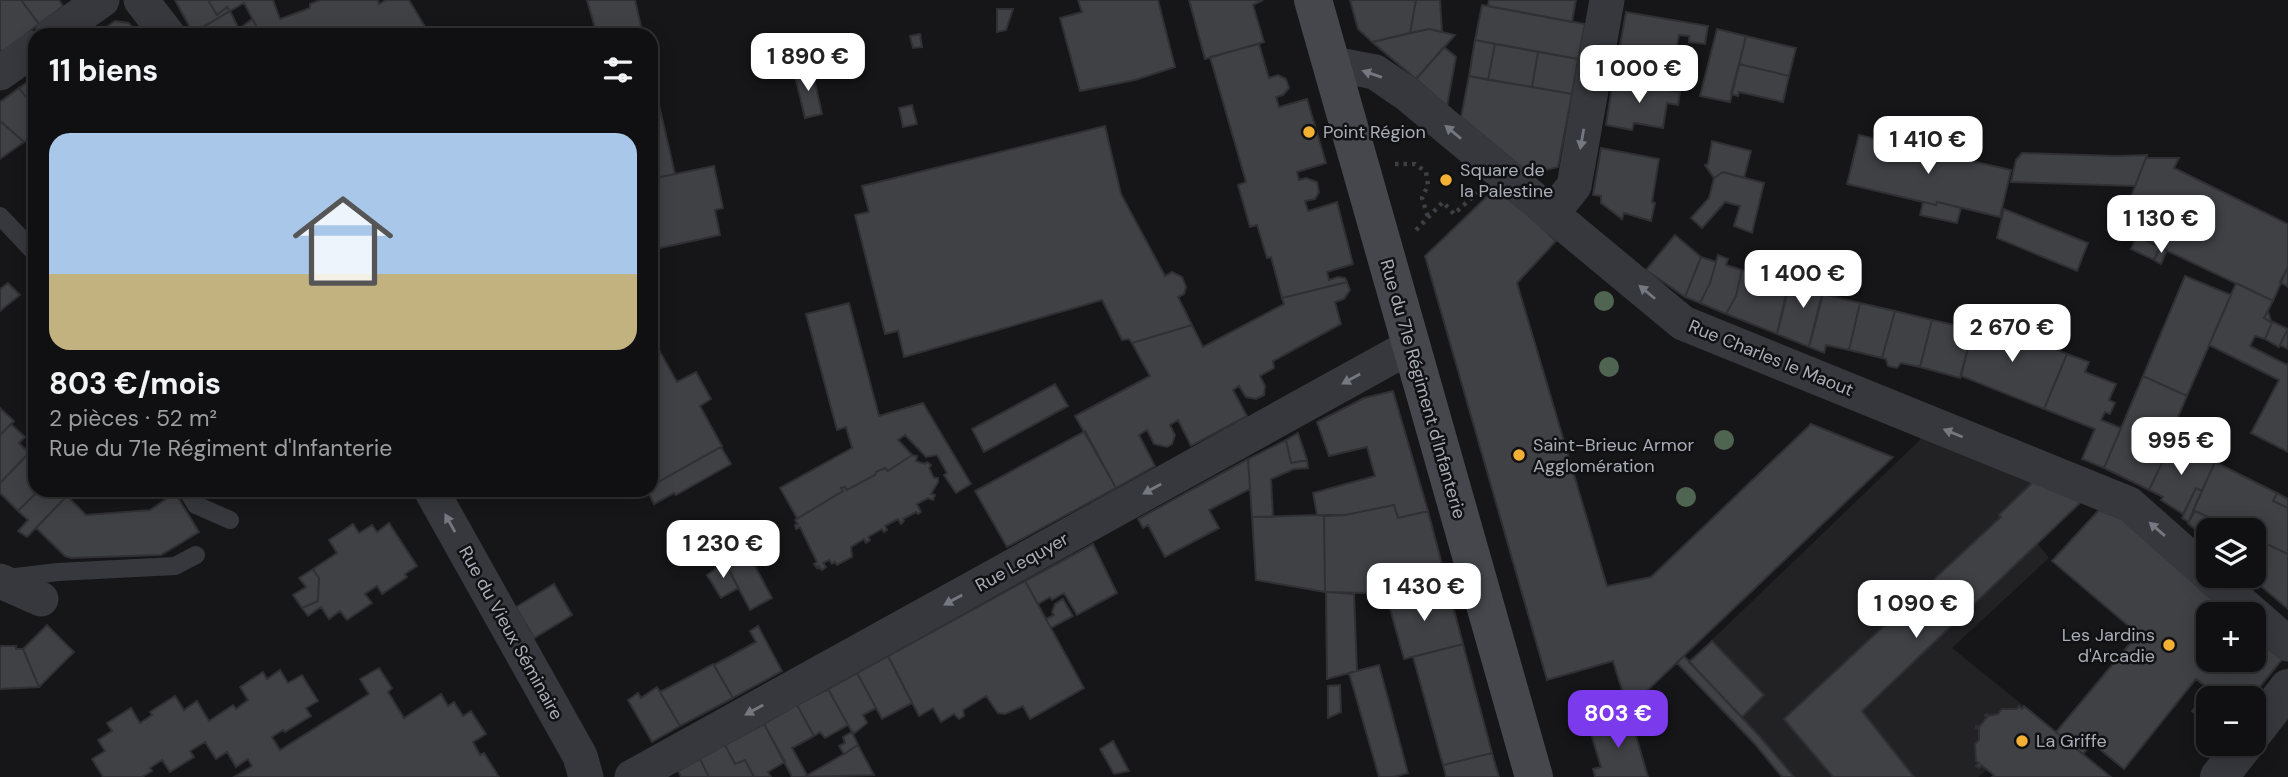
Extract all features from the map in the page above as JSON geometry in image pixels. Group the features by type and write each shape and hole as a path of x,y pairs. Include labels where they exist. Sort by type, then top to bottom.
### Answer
{"main road":[{"name":"Rue du 71e Régiment d'Infanterie","path":"1313,0 1534,777"}],"street":[{"path":"62,28 103,0"},
{"path":"141,0 163,28"},
{"path":"1535,208 1561,202 1574,186 1607,0"},
{"path":"0,73 28,53"},
{"name":"Rue Charles le Maout","path":"1332,64 1375,72 1407,94 1584,252 1684,323 1883,413 2129,504 2196,563"},
{"name":"Rue Lequyer","path":"632,777 1411,346"},
{"name":"Rue du Vieux Séminaire","path":"435,497 580,757 586,777"},
{"path":"0,580 41,599"},
{"name":"Rue Charles le Maout","path":"2224,588 2288,644"},
{"path":"2266,716 2288,688"},
{"path":"2219,777 2236,756"}],"lane":[{"path":"0,216 28,246"},
{"path":"191,497 196,505 230,520"},
{"path":"0,580 58,572 175,566 196,555"}],"path":[{"path":"1391,164 1415,163 1426,172 1428,186 1422,198 1429,217"},
{"path":"1411,234 1443,202"}],"shaded area":[{"path":"1923,437 2081,502 2038,544 2049,558 1952,648 2024,706 2022,709 2019,706 2017,709 2003,709 1998,714 1986,714 1987,717 1979,727 1976,726 1979,729 1979,740 1975,745 1976,761 1979,763 1977,766 1981,765 1987,770 1978,777 1794,777 1689,662"}],"building":[{"path":"0,0 21,0 39,24 28,28 28,33 3,52 0,49"},
{"path":"21,0 59,0 63,6 39,24"},
{"path":"175,0 208,0 217,15 227,7 230,11 201,28 190,28"},
{"path":"208,0 273,0 280,19 310,8 310,4 320,0 378,0 379,4 386,0 409,0 426,28 257,28 244,3 230,11 227,7 217,15"},
{"path":"587,0 635,0 641,28 595,28"},
{"path":"1078,0 1158,0 1175,67 1135,80 1080,91 1060,18 1082,12"},
{"path":"1189,0 1263,0 1253,5 1264,42 1205,59"},
{"path":"1350,0 1416,0 1410,33 1372,42 1358,29"},
{"path":"1416,0 1440,0 1442,32 1429,29 1410,33"},
{"path":"1489,0 1576,0 1572,22 1488,6"},
{"path":"1482,5 1585,24 1578,59 1475,40"},
{"path":"997,9 1013,9 1006,30 997,32"},
{"path":"230,11 238,28 201,28"},
{"path":"1626,12 1708,26 1705,44 1689,42 1689,36 1679,35 1675,55 1646,50 1645,62 1618,57"},
{"path":"252,19 257,28 240,28"},
{"path":"115,21 129,23 132,28 105,28"},
{"path":"1429,29 1455,35 1416,79 1372,42"},
{"path":"1717,29 1746,36 1730,102 1700,96"},
{"path":"920,34 922,47 913,48 910,36"},
{"path":"1746,36 1796,48 1789,76 1739,64"},
{"path":"1475,40 1495,44 1488,80 1469,76"},
{"path":"1259,44 1269,78 1278,75 1286,79 1289,88 1283,95 1276,97 1279,107 1307,99 1326,163 1297,172 1299,180 1306,178 1317,182 1319,192 1315,199 1305,201 1308,211 1337,202 1353,264 1327,272 1329,280 1338,277 1345,278 1347,282 1282,298 1271,257 1267,258 1257,225 1250,227 1238,185 1246,182 1210,57"},
{"path":"1495,44 1538,52 1532,87 1488,80"},
{"path":"1444,47 1456,57 1447,106 1416,79"},
{"path":"1538,52 1578,59 1572,94 1532,87"},
{"path":"1739,64 1789,76 1783,102 1739,92 1738,96 1731,94"},
{"path":"812,69 822,114 805,118 794,72"},
{"path":"1469,76 1572,94 1558,167 1530,174 1461,117"},
{"path":"1613,80 1680,92 1678,105 1667,103 1663,128 1634,123 1632,130 1606,125"},
{"path":"28,82 28,99 19,88"},
{"path":"19,88 28,99 28,139 24,142 0,121 0,102"},
{"path":"658,100 675,174 658,178"},
{"path":"912,105 917,124 903,127 899,108"},
{"path":"0,121 24,142 0,159"},
{"path":"1105,126 1121,194 1165,276 1172,272 1182,277 1186,287 1184,294 1178,297 1192,325 1132,343 1129,339 1122,340 1102,300 904,357 898,331 885,334 855,215 869,212 862,186"},
{"path":"1859,135 2011,170 2000,217 1847,184"},
{"path":"1712,141 1751,151 1744,178 1723,172 1714,178 1705,165 1708,164"},
{"path":"1601,148 1659,159 1651,221 1624,213 1622,219 1601,203 1601,196 1593,195"},
{"path":"2022,153 2147,155 2135,186 2011,182 2016,160"},
{"path":"2146,158 2179,158 2174,168 2288,224 2288,267 2273,301 2119,228"},
{"path":"714,166 723,208 715,210 720,235 658,248 658,178"},
{"path":"1723,172 1764,183 1752,233 1734,226 1740,206 1725,202 1702,228 1691,218 1709,198 1714,178"},
{"path":"1498,186 1556,241 1517,283 1607,586 1651,577 1811,424 1893,457 1628,709 1613,661 1547,680 1425,256"},
{"path":"1923,202 1936,205 1937,202 1961,208 1957,223 1920,215"},
{"path":"2004,209 2088,243 2077,271 1997,238"},
{"path":"1675,235 1701,257 1685,297 1646,270"},
{"path":"2137,236 2160,247 2154,260 2131,249"},
{"path":"2160,247 2167,250 2161,264 2154,260"},
{"path":"1763,254 1780,258 1775,278 1789,281 1777,334 1726,314 1736,296 1742,270 1758,274"},
{"path":"1718,255 1728,259 1726,265 1742,270 1736,296 1726,314 1700,303 1710,283"},
{"path":"1701,257 1716,262 1700,303 1685,297"},
{"path":"1813,265 1828,269 1809,347 1777,334 1788,291 1808,296"},
{"path":"2288,267 2288,287 2280,282"},
{"path":"2185,276 2231,295 2187,396 2143,376"},
{"path":"1347,282 1350,290 1344,299 1335,302 1341,324 1273,361 1274,368 1260,376 1265,386 1264,395 1256,399 1246,397 1239,386 1233,390 1247,416 1191,446 1178,420 1170,425 1175,435 1172,444 1167,447 1154,444 1147,430 1139,435 1155,466 1116,488 1075,416 1150,376 1132,343 1192,325 1203,347 1284,304 1282,298"},
{"path":"8,283 20,295 0,311 0,289"},
{"path":"2236,283 2273,301 2264,318 2272,323 2265,339 2255,336 2250,346 2288,364 2288,452 2251,433 2279,380 2209,345"},
{"path":"1823,294 1860,303 1849,350 1826,345 1824,353 1809,347"},
{"path":"849,303 879,416 923,403 971,484 956,493 944,475 947,473 937,455 926,457 905,435 898,440 912,455 917,456 916,461 931,465 929,468 934,478 938,478 931,494 935,495 933,500 928,498 917,504 921,512 903,519 901,524 898,519 885,526 887,530 884,532 882,529 868,537 870,540 866,543 864,539 851,547 852,557 837,565 829,560 823,563 826,567 822,570 814,564 817,562 800,527 796,529 797,518 780,488 852,448 846,427 837,430 806,314"},
{"path":"1860,303 1895,311 1882,358 1849,350"},
{"path":"1895,311 1932,320 1920,367 1901,363 1897,368 1888,366 1886,359 1882,358"},
{"path":"2268,311 2271,321 2288,329 2279,347 2265,339 2272,323 2264,318"},
{"path":"1976,317 2067,354 2044,409 1961,376"},
{"path":"1932,320 1973,329 1960,378 1920,367"},
{"path":"2288,331 2288,349 2280,345"},
{"path":"658,348 677,382 696,372 711,399 700,406 722,446 658,482"},
{"path":"2067,354 2089,362 2085,372 2116,384 2109,400 2115,403 2110,414 2105,412 2101,420 2121,428 2104,468 2082,459 2095,429 2044,409"},
{"path":"2143,376 2187,396 2168,440 2172,442 2149,490 2104,468"},
{"path":"1055,384 1068,406 984,452 972,429"},
{"path":"1393,391 1428,511 1398,518 1394,505 1345,515 1317,515 1313,493 1375,476 1367,447 1329,456 1317,422 1364,398"},
{"path":"0,408 14,421 0,435"},
{"path":"11,424 25,437 19,443 28,454 0,483 0,435"},
{"path":"1085,431 1116,488 1007,547 975,491"},
{"path":"1298,433 1307,460 1291,463 1286,440"},
{"path":"1286,440 1291,463 1307,460 1308,468 1294,469 1271,479 1273,517 1252,517 1248,459"},
{"path":"2172,442 2215,462 2202,491 2196,488 2183,514 2161,500 2163,497 2149,490"},
{"path":"721,447 731,464 676,495 674,493 654,504 650,497 658,497 658,482"},
{"path":"28,454 28,497 32,497 18,511 0,493 0,483"},
{"path":"912,455 917,456 916,461 931,465 929,468 934,478 938,478 931,494 935,495 933,500 928,498 917,504 921,512 903,519 901,524 898,519 885,526 887,530 884,532 882,529 868,537 870,540 866,543 864,539 851,547 852,557 837,565 829,560 823,563 826,567 822,570 819,566 817,568 814,564 817,562 800,527 796,529 795,525 798,524 795,520 843,491 841,488 845,487 847,490 876,472 885,468 888,471"},
{"path":"1248,459 1250,489 1209,510 1219,528 1165,557 1148,525 1143,528 1138,519"},
{"path":"2215,462 2277,493 2273,501 2288,508 2288,554 2266,544 2266,518 2211,518 2193,510"},
{"path":"2033,482 2081,502 1862,711 1914,777 1833,777 1784,719 2001,517 1999,515"},
{"path":"2196,488 2202,491 2188,523 2182,518"},
{"path":"2277,493 2288,499 2288,508 2273,501"},
{"path":"32,497 66,497 27,537 18,531 28,520 18,511"},
{"path":"66,497 86,515 150,510 169,497 177,497 199,532 161,555 71,558 65,556 36,528"},
{"path":"1394,505 1398,518 1428,511 1450,595 1325,592 1324,516 1345,515"},
{"name":"Les Jardins d'Arcadie","path":"2099,510 2122,519 2196,582 2196,588 2203,588 2220,602 2196,602 2196,672 2266,672 2266,643 2284,657 2261,686 2205,686 2196,679 2124,769 2092,743 2083,754 2056,732 2138,634 2052,561"},
{"path":"2195,511 2210,518 2196,518 2196,530 2188,523"},
{"path":"1324,516 1325,592 1256,580 1252,517"},
{"path":"389,523 417,566 405,574 407,577 382,594 377,586 365,594 372,603 347,620 340,611 329,619 321,607 308,616 302,608 318,601 319,578 313,569 337,553 329,540 353,524 359,533 372,525 377,532"},
{"path":"1093,544 1117,593 1077,615 1064,593 1038,604 1025,581"},
{"path":"2266,544 2288,554 2288,609 2263,588 2266,588"},
{"path":"746,549 772,598 750,610 725,562"},
{"path":"725,562 738,588 721,598 707,575"},
{"path":"313,569 319,578 318,601 302,608 293,595 306,587 299,578"},
{"path":"1025,581 1084,688 1030,719 1023,706 1005,714 998,713 986,696 963,710 964,716 959,719 954,714 941,722 933,708 919,716 888,656"},
{"path":"554,584 572,615 534,638 516,607"},
{"path":"1326,592 1354,594 1357,671 1327,679"},
{"path":"1386,594 1450,595 1463,644 1404,659"},
{"path":"1063,599 1073,616 1051,628 1046,619 1054,615 1052,612 1055,604"},
{"path":"47,625 74,652 39,687 23,649"},
{"path":"758,626 782,671 733,698 714,665 756,642 750,631"},
{"path":"1712,641 1764,695 1742,717 1689,662"},
{"path":"1463,644 1492,753 1443,765 1413,657"},
{"path":"0,646 23,649 39,687 0,689"},
{"path":"888,656 912,703 882,719 857,673"},
{"path":"1684,656 1794,777 1782,777 1755,744 1677,663"},
{"path":"713,664 733,698 680,726 660,692"},
{"path":"1379,665 1408,773 1394,777 1379,777 1349,673"},
{"path":"379,668 392,688 388,692 404,718 441,694 448,706 454,702 463,716 471,711 486,734 473,742 480,755 484,753 499,777 234,777 252,766 248,759 236,767 227,752 216,759 205,742 190,751 194,757 170,772 162,760 142,777 103,777 92,759 105,751 98,740 112,731 107,723 131,708 140,723 152,715 150,712 175,696 184,710 197,701 209,721 233,705 236,709 248,700 240,687 263,672 267,679 280,670 288,683 302,675 318,701 306,708 311,716 272,737 280,750 369,694 360,679"},
{"path":"857,673 876,708 863,715 867,723 855,733 828,689"},
{"path":"1340,685 1341,712 1328,718 1328,686"},
{"path":"657,687 680,726 652,742 628,700 638,693 641,698"},
{"path":"828,689 848,725 825,738 820,732 814,736 797,705"},
{"path":"797,705 814,736 792,748 807,775 804,777 792,777 764,724"},
{"name":"La Griffe","path":"2019,706 2022,709 2024,706 2111,777 1992,777 1994,775 1981,765 1979,768 1976,766 1979,763 1976,761 1975,744 1979,740 1979,729 1976,726 1979,727 1987,714 1998,714 2002,709 2017,709"},
{"path":"1630,715 1648,777 1595,777 1593,769 1601,767 1589,727"},
{"path":"764,724 785,762 768,772 771,777 754,777 745,760 735,764 725,745"},
{"path":"852,732 858,745 844,754 839,746 845,743 843,737"},
{"path":"1113,741 1129,771 1114,774 1100,749"},
{"path":"725,745 735,764 745,760 754,777 709,777 700,759"},
{"path":"858,745 874,775 804,777 844,754"},
{"path":"1492,753 1499,777 1446,777 1443,765"},
{"path":"700,759 709,777 681,777 678,771"}],"place":[{"name":"Point Région","path":"1309,132"},
{"name":"Square de la Palestine","path":"1446,180"},
{"name":"Saint-Brieuc Armor Agglomération","path":"1519,455"},
{"name":"Les Jardins d'Arcadie","path":"2169,645"},
{"name":"La Griffe","path":"2022,741"}]}
